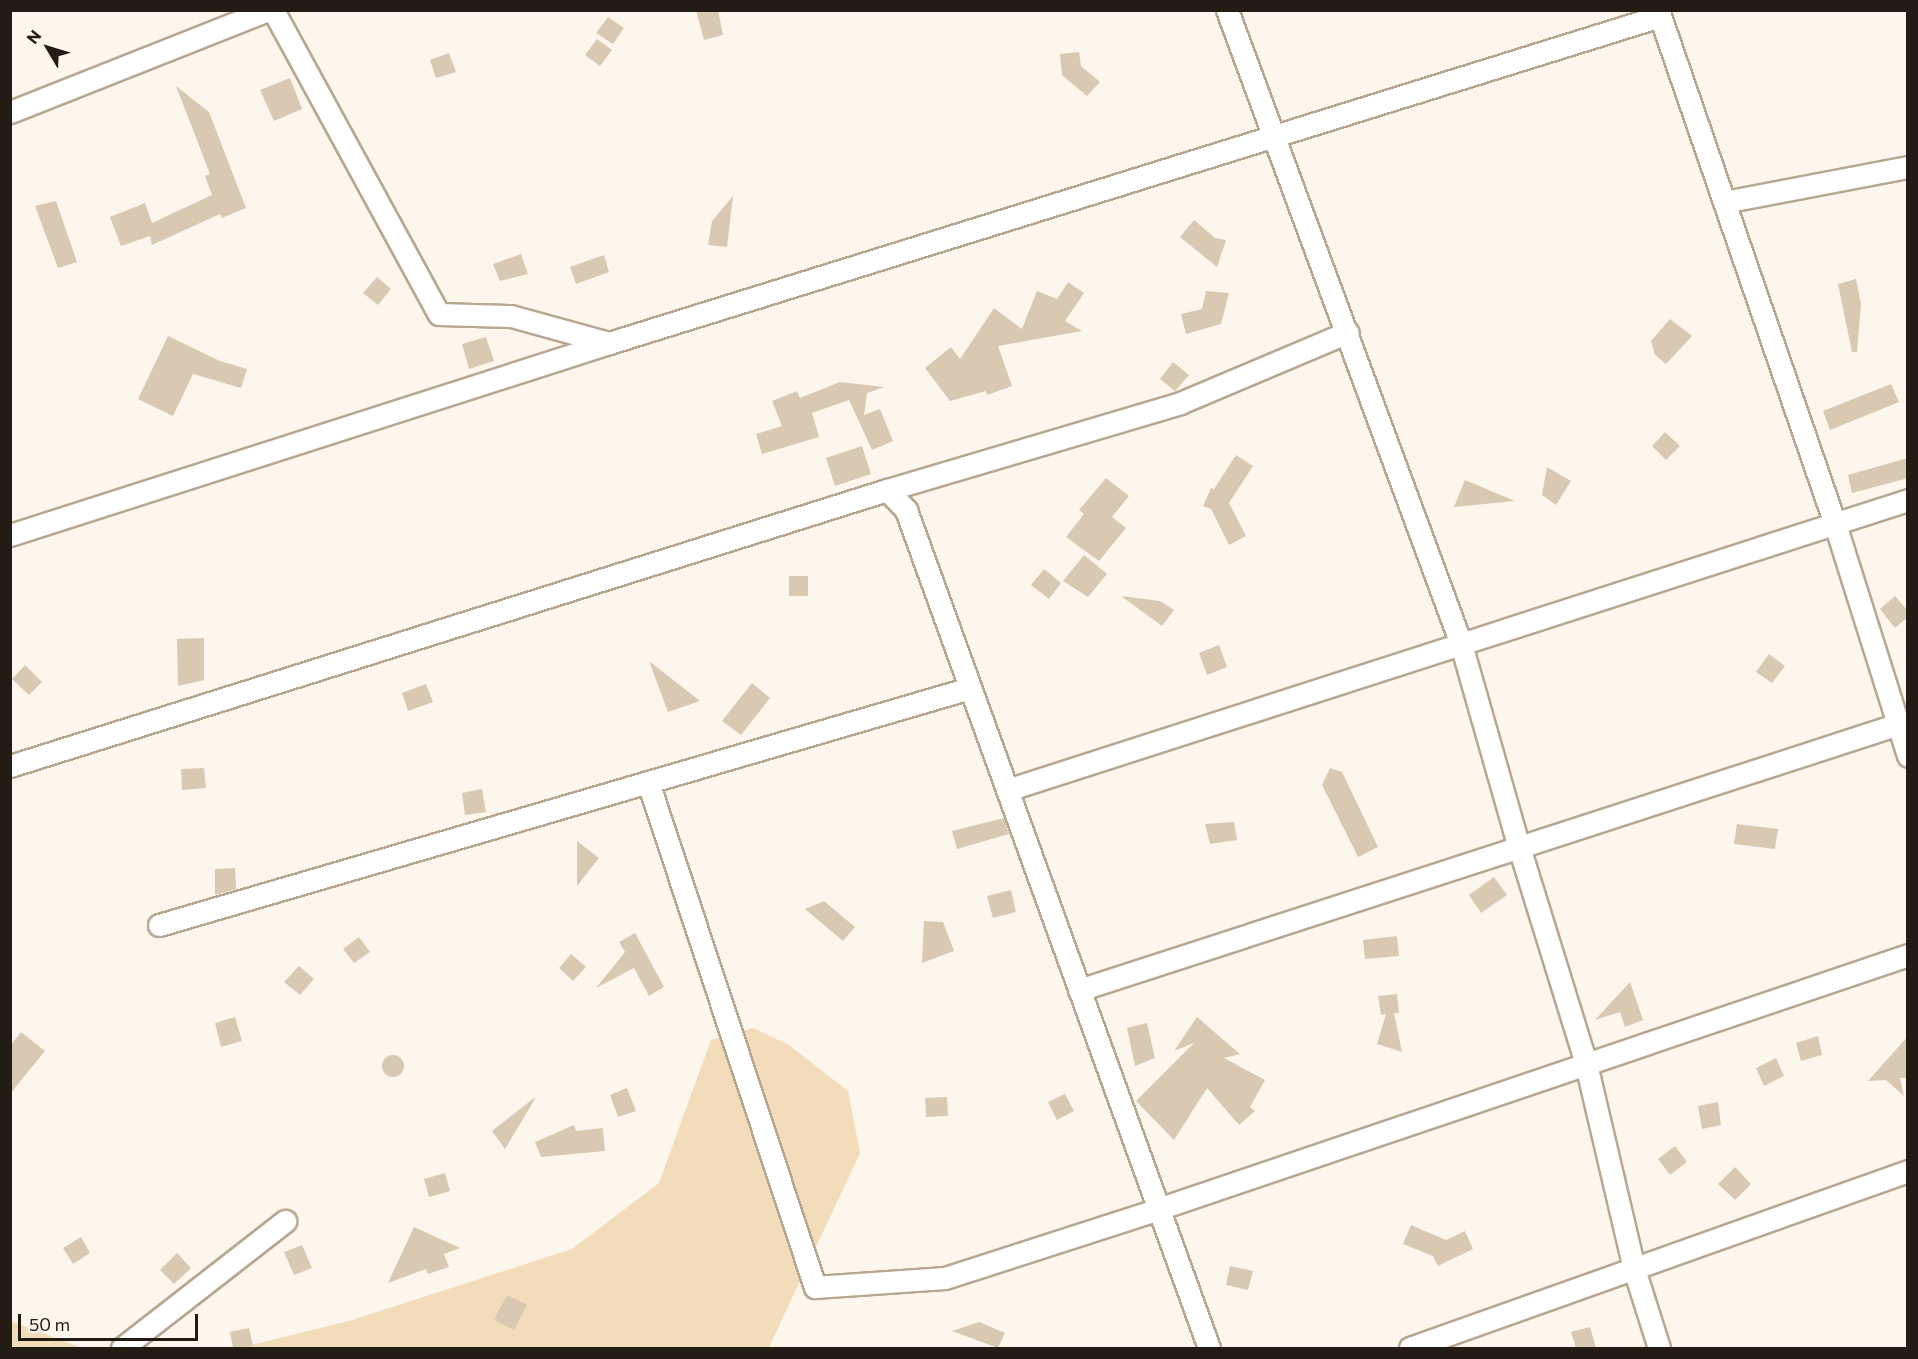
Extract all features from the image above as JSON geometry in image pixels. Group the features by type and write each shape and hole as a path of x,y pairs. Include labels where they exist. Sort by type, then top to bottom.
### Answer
{"street":[{"path":"10,112 267,10"},
{"path":"273,10 439,314 511,316 609,343"},
{"path":"1227,10 1348,332 1461,644 1519,847 1586,1064 1634,1269 1659,1348"},
{"path":"10,535 609,343 1659,13 1903,722 1908,756"},
{"path":"1724,202 1908,167"},
{"path":"10,766 887,490 1180,403 1348,332"},
{"path":"887,490 906,510 1209,1348"},
{"path":"1007,790 1908,500"},
{"path":"159,925 970,688"},
{"path":"1079,990 1903,722"},
{"path":"648,782 815,1287 945,1278 1158,1209 1908,955"},
{"path":"1410,1348 1908,1170"},
{"path":"122,1348 285,1221"}],"shaded area":[{"path":"753,1028 789,1045 848,1091 860,1153 770,1345 771,1348 239,1348 349,1321 572,1249 659,1183 711,1040"},
{"path":"11,1321 82,1348 11,1348"}],"building":[{"path":"696,10 718,10 723,35 704,40"},
{"path":"608,17 624,28 613,44 596,33"},
{"path":"597,39 612,50 600,66 585,55"},
{"path":"1079,52 1081,66 1100,82 1087,96 1062,75 1060,54"},
{"path":"449,53 456,72 436,78 430,60"},
{"path":"290,78 302,109 274,121 260,90"},
{"path":"176,86 209,112 246,208 222,218 220,214 152,245 150,236 121,246 110,217 145,203 152,223 212,195 205,176 210,174"},
{"path":"733,196 727,247 708,245 712,221"},
{"path":"56,201 77,262 58,268 35,206"},
{"path":"1194,220 1215,238 1226,240 1217,267 1180,237"},
{"path":"521,254 528,274 500,281 493,264"},
{"path":"604,255 609,272 576,284 570,267"},
{"path":"377,277 391,289 378,305 363,293"},
{"path":"1856,279 1861,304 1857,352 1852,352 1838,284"},
{"path":"1068,282 1084,293 1065,321 1082,331 998,346 1012,386 987,395 986,391 950,401 925,368 951,347 960,359 994,308 1022,329 1037,291 1057,299"},
{"path":"1206,291 1229,293 1221,324 1186,334 1181,314 1202,309"},
{"path":"1670,319 1692,336 1666,364 1655,355 1651,341"},
{"path":"168,336 220,361 247,369 241,388 193,374 173,416 138,399"},
{"path":"486,337 494,361 469,369 462,344"},
{"path":"1173,362 1189,375 1175,391 1160,379"},
{"path":"840,382 884,387 867,393 864,415 880,409 893,441 872,450 849,400 812,413 819,437 762,454 756,434 782,426 772,401 797,391 800,398"},
{"path":"1891,384 1899,402 1830,430 1823,411"},
{"path":"1665,432 1680,446 1666,460 1652,446"},
{"path":"862,446 871,474 835,486 826,458"},
{"path":"1236,455 1253,466 1229,503 1246,536 1229,545 1211,509 1203,506 1211,488 1214,489"},
{"path":"1908,458 1908,478 1852,493 1848,475"},
{"path":"1547,467 1571,481 1556,505 1542,495"},
{"path":"1106,478 1129,496 1112,517 1126,528 1099,561 1066,537 1084,514 1079,510"},
{"path":"1465,480 1515,501 1454,507"},
{"path":"1084,555 1107,574 1088,597 1063,581"},
{"path":"1044,569 1061,583 1049,599 1031,585"},
{"path":"789,576 808,576 808,596 789,596"},
{"path":"1121,596 1160,601 1174,610 1162,626"},
{"path":"1895,596 1908,611 1908,617 1895,628 1880,609"},
{"path":"204,638 204,680 178,686 177,639"},
{"path":"1219,645 1227,667 1207,675 1199,653"},
{"path":"1769,654 1785,666 1772,683 1756,672"},
{"path":"649,661 700,701 668,712"},
{"path":"25,665 42,682 29,695 12,679"},
{"path":"752,683 770,698 741,735 722,721"},
{"path":"426,684 433,702 408,711 402,693"},
{"path":"204,768 206,788 182,790 181,769"},
{"path":"1330,768 1342,772 1378,847 1358,857 1322,785"},
{"path":"482,789 486,812 465,815 462,793"},
{"path":"1004,818 1009,834 957,849 952,831"},
{"path":"1234,822 1237,840 1210,844 1205,824"},
{"path":"1737,824 1778,829 1775,849 1734,844"},
{"path":"577,841 599,858 577,886"},
{"path":"235,868 236,889 215,895 215,869"},
{"path":"1494,877 1507,895 1481,913 1469,895"},
{"path":"1011,890 1016,912 993,918 987,896"},
{"path":"824,901 855,927 843,941 805,909"},
{"path":"924,921 943,922 954,951 922,963"},
{"path":"635,933 664,987 649,996 634,968 596,988 625,952 619,942"},
{"path":"1397,936 1399,956 1365,959 1363,940"},
{"path":"359,937 370,952 354,963 343,949"},
{"path":"571,954 586,967 573,981 559,968"},
{"path":"299,966 314,979 300,995 284,982"},
{"path":"1630,982 1643,1020 1625,1027 1620,1012 1595,1020"},
{"path":"1397,994 1399,1013 1394,1013 1402,1052 1377,1044 1386,1014 1381,1015 1378,996"},
{"path":"235,1017 242,1041 221,1047 215,1023"},
{"path":"1197,1017 1240,1054 1224,1058 1265,1080 1250,1107 1255,1111 1239,1125 1207,1088 1174,1140 1136,1101 1194,1043 1174,1051"},
{"path":"1147,1023 1155,1058 1135,1066 1127,1028"},
{"path":"21,1032 45,1051 10,1094 10,1046"},
{"path":"1818,1036 1822,1055 1801,1061 1796,1043"},
{"path":"1908,1036 1908,1078 1900,1078 1904,1096 1886,1080 1868,1081"},
{"path":"393,1055 401,1058 404,1066 401,1074 393,1077 385,1074 382,1066 385,1058"},
{"path":"1776,1058 1784,1076 1764,1086 1756,1068"},
{"path":"627,1088 636,1111 618,1117 610,1095"},
{"path":"1065,1094 1074,1111 1057,1120 1048,1102"},
{"path":"947,1097 948,1116 926,1117 925,1098"},
{"path":"535,1099 505,1149 492,1131"},
{"path":"1718,1102 1721,1125 1702,1129 1698,1106"},
{"path":"574,1125 576,1131 603,1128 605,1151 541,1157 535,1142"},
{"path":"1675,1146 1687,1162 1670,1175 1658,1159"},
{"path":"1735,1167 1751,1184 1735,1200 1718,1184"},
{"path":"445,1173 450,1191 429,1197 424,1179"},
{"path":"1411,1225 1446,1240 1465,1231 1473,1249 1438,1266 1433,1256 1403,1244"},
{"path":"414,1227 460,1248 444,1254 449,1267 428,1274 426,1269 388,1283"},
{"path":"81,1237 90,1253 73,1264 63,1248"},
{"path":"302,1245 312,1268 294,1275 284,1252"},
{"path":"177,1253 191,1268 174,1284 160,1270"},
{"path":"1230,1266 1253,1271 1248,1290 1226,1285"},
{"path":"507,1295 527,1305 514,1330 494,1320"},
{"path":"979,1322 1005,1333 998,1348 952,1331"},
{"path":"1590,1327 1596,1348 1576,1348 1571,1332"},
{"path":"249,1328 253,1346 233,1348 230,1332"}]}
